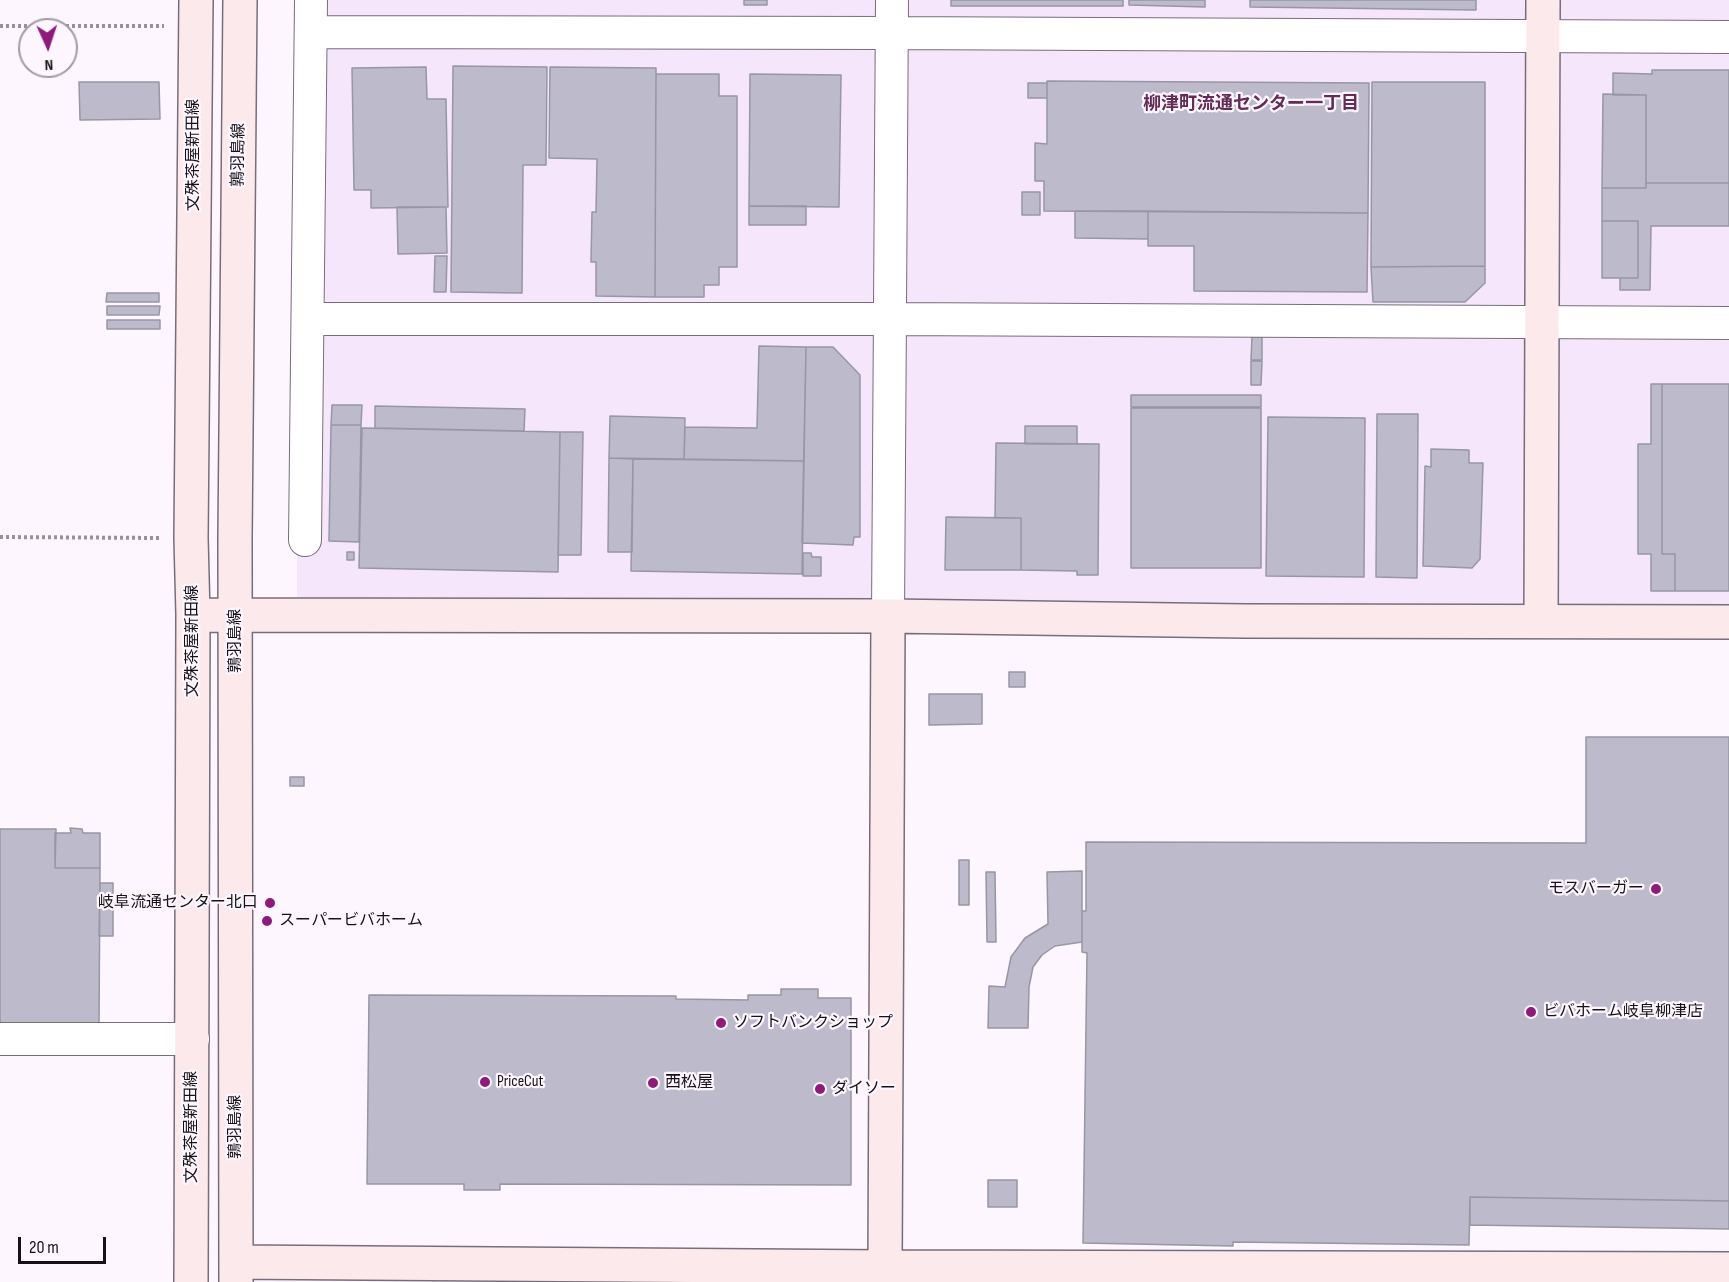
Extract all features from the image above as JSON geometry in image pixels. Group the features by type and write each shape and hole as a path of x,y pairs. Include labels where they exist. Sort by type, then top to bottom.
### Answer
{"street":[{"name":"鶉羽島線","path":"236,1272 235,526 240,0"},
{"path":"305,540 311,0"},
{"path":"885,1275 892,0"},
{"path":"1541,621 1543,0"},
{"name":"文殊茶屋新田線","path":"191,1282 192,538 196,13"},
{"path":"311,32 1729,37"},
{"path":"308,319 1729,323"},
{"path":"193,615 888,616 1245,621 1729,622"},
{"path":"0,1039 193,1039"},
{"path":"236,1272 1565,1275 1729,1269"}],"path":[{"path":"0,26 196,13"},
{"path":"0,537 192,538"}],"shaded area":[{"path":"296,0 1729,0 1729,610 297,602"}],"building":[{"path":"744,0 767,0 767,5 744,5"},
{"path":"951,0 1123,0 1123,6 951,6"},
{"path":"1129,0 1205,0 1205,7 1129,5"},
{"path":"1250,0 1476,0 1476,10 1250,7"},
{"path":"453,66 547,67 546,165 523,165 522,293 451,292"},
{"path":"426,67 427,99 446,99 448,207 371,208 371,190 354,190 352,68"},
{"path":"550,67 656,68 655,297 596,296 596,262 591,262 592,212 596,212 597,159 549,158"},
{"path":"1652,70 1729,70 1729,183 1646,183 1646,95 1613,95 1613,73 1652,74"},
{"path":"656,74 719,74 719,96 737,96 737,267 719,267 719,285 704,285 704,297 655,297"},
{"path":"750,74 841,75 839,207 749,206"},
{"path":"1047,81 1369,83 1368,213 1044,211 1044,181 1035,181 1035,143 1047,144"},
{"path":"79,82 159,82 160,119 80,120"},
{"path":"1372,82 1485,82 1485,266 1371,267"},
{"path":"1028,83 1047,83 1047,98 1028,98"},
{"path":"1603,94 1646,95 1646,188 1602,188"},
{"path":"1646,183 1729,183 1729,226 1651,226 1650,290 1620,290 1620,278 1638,278 1638,221 1602,221 1602,188 1646,188"},
{"path":"1022,192 1040,192 1040,215 1022,215"},
{"path":"749,206 806,206 806,225 749,225"},
{"path":"397,207 446,207 447,253 398,254"},
{"path":"1075,211 1148,211 1148,239 1075,238"},
{"path":"1148,211 1368,213 1367,292 1194,291 1194,246 1148,246"},
{"path":"1602,221 1638,221 1638,278 1602,278"},
{"path":"435,256 447,256 446,292 434,292"},
{"path":"1485,266 1485,283 1465,302 1373,302 1371,267"},
{"path":"107,293 159,293 159,302 106,302"},
{"path":"107,306 160,306 159,315 107,315"},
{"path":"107,320 160,320 160,329 107,329"},
{"path":"1252,336 1262,336 1262,360 1251,360"},
{"path":"759,346 806,347 804,461 684,459 685,427 757,428"},
{"path":"806,347 833,347 860,375 860,537 854,537 853,545 802,543"},
{"path":"1251,361 1262,361 1261,385 1251,385"},
{"path":"1651,384 1662,384 1662,554 1675,554 1675,591 1651,591 1651,554 1638,554 1638,444 1651,444"},
{"path":"1662,384 1729,384 1729,591 1675,591 1675,554 1662,554"},
{"path":"1131,395 1261,395 1261,407 1131,407"},
{"path":"332,405 362,405 361,425 331,425"},
{"path":"375,406 525,409 524,431 375,428"},
{"path":"1131,408 1261,408 1261,568 1131,568"},
{"path":"1377,414 1418,414 1417,578 1376,577"},
{"path":"610,416 685,418 684,459 609,458"},
{"path":"1268,417 1365,418 1364,577 1266,576"},
{"path":"331,425 361,425 359,542 329,541"},
{"path":"1025,426 1077,426 1077,444 1025,444"},
{"path":"362,428 560,432 558,572 359,568"},
{"path":"560,432 583,432 581,555 558,555"},
{"path":"996,443 1099,444 1098,575 1077,575 1077,571 1021,570 1021,518 995,518"},
{"path":"1431,449 1469,450 1469,463 1483,463 1480,559 1472,568 1423,566 1425,466 1431,467"},
{"path":"609,458 633,459 632,552 608,552"},
{"path":"633,459 804,461 802,574 631,571"},
{"path":"946,517 1021,518 1021,570 945,570"},
{"path":"347,552 354,552 354,560 347,560"},
{"path":"803,553 811,553 812,557 821,557 821,576 803,576"},
{"path":"1009,672 1025,672 1025,687 1009,687"},
{"path":"929,694 982,694 982,724 929,725"},
{"path":"1586,737 1729,737 1729,1201 1470,1197 1469,1245 1233,1242 1233,1246 1083,1243 1087,953 1082,952 1082,911 1086,911 1086,842 1586,843"},
{"path":"290,777 304,777 304,786 290,786"},
{"path":"70,828 82,829 83,833 100,833 100,868 55,868 55,833 71,833"},
{"path":"0,829 56,829 55,868 100,868 99,1026 0,1025"},
{"path":"959,860 969,860 969,905 959,905"},
{"path":"1082,871 1082,942 1055,946 1042,955 1033,967 1029,987 1028,1028 988,1028 989,986 1005,987 1011,957 1025,938 1048,924 1047,872"},
{"path":"986,872 995,872 996,942 987,942"},
{"path":"100,883 113,883 113,936 99,936"},
{"path":"781,989 818,989 818,998 851,998 851,1185 500,1184 500,1190 464,1190 464,1184 367,1184 369,995 676,996 676,999 748,1000 748,995 781,995"},
{"path":"988,1180 1017,1180 1017,1207 988,1207"},
{"path":"1470,1197 1729,1201 1729,1229 1470,1225"}],"place":[{"name":"モスバーガー","path":"1656,889"},
{"name":"岐阜流通センター北口","path":"270,903"},
{"name":"スーパービバホーム","path":"267,921"},
{"name":"ビバホーム岐阜柳津店","path":"1531,1012"},
{"name":"ソフトバンクショップ","path":"721,1023"},
{"name":"PriceCut","path":"485,1082"},
{"name":"西松屋","path":"653,1083"},
{"name":"ダイソー","path":"820,1089"}],"district":[{"name":"柳津町流通センター一丁目","path":"1251,104"}]}
